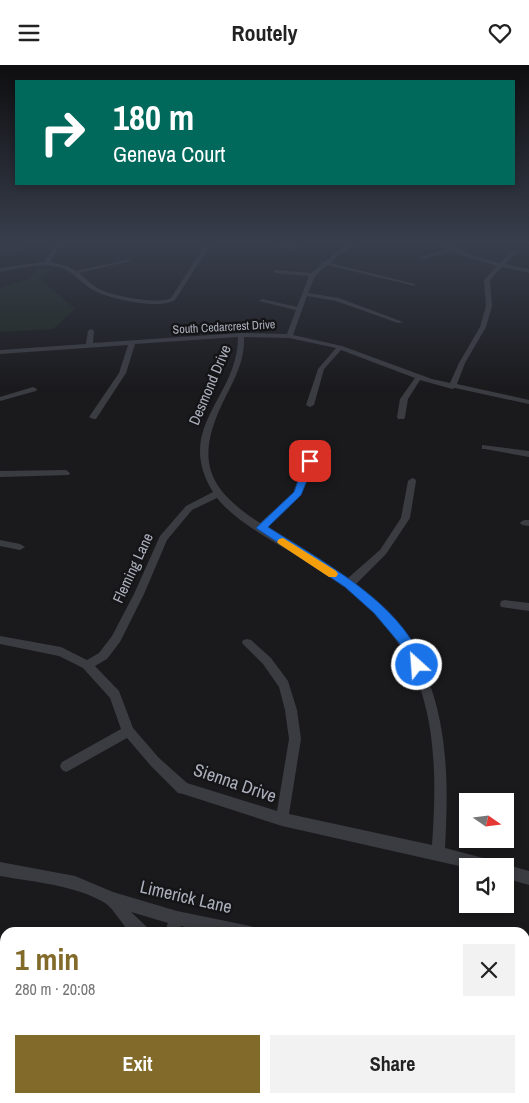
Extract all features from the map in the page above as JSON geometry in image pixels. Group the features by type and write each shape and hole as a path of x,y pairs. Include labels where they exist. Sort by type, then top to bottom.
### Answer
{"street":[{"path":"98,290 120,297 168,302 173,299 179,290"},
{"path":"288,336 306,290"},
{"path":"452,387 462,363 483,327 489,305 488,290"},
{"path":"305,294 337,299 400,322"},
{"path":"262,301 298,309"},
{"path":"89,345 91,331"},
{"name":"South Cedarcrest Drive","path":"0,352 241,335 288,336 340,347 418,377 452,387 529,402"},
{"name":"Desmond Drive","path":"241,335 242,351 204,435 205,466 217,494 234,511 349,584 378,609 406,641 423,678 436,720 442,774 442,805 438,853"},
{"path":"93,417 124,370 129,359 132,343"},
{"path":"310,405 321,369 340,347"},
{"path":"401,417 404,399 418,377"},
{"path":"0,399 33,389"},
{"path":"485,447 529,454"},
{"path":"261,528 298,493 310,461"},
{"path":"0,474 66,473"},
{"path":"349,584 383,552 405,518 412,481"},
{"name":"Fleming Lane","path":"87,665 103,656 116,639 139,594 163,538 189,508 217,494"},
{"path":"0,543 20,547"},
{"path":"505,604 529,607"},
{"name":"Sienna Drive","path":"0,640 61,652 87,665 115,695 128,731 155,762 183,788 282,819 459,859"},
{"path":"247,643 267,661 284,685 291,710 295,739 282,819"},
{"path":"66,766 128,731"},
{"name":"Limerick Lane","path":"0,869 76,883 112,899 177,918 221,927"},
{"path":"514,874 529,878"},
{"name":"Limerick Lane","path":"112,899 128,921 136,927"},
{"path":"173,927 177,918"}],"shaded area":[{"path":"0,290 53,290 75,309 53,329 0,332"}],"slow traffic":[{"path":"283,542 332,574"}],"route":[{"path":"310,461 298,493 261,528 349,584 378,609 406,641 417,665"}]}
